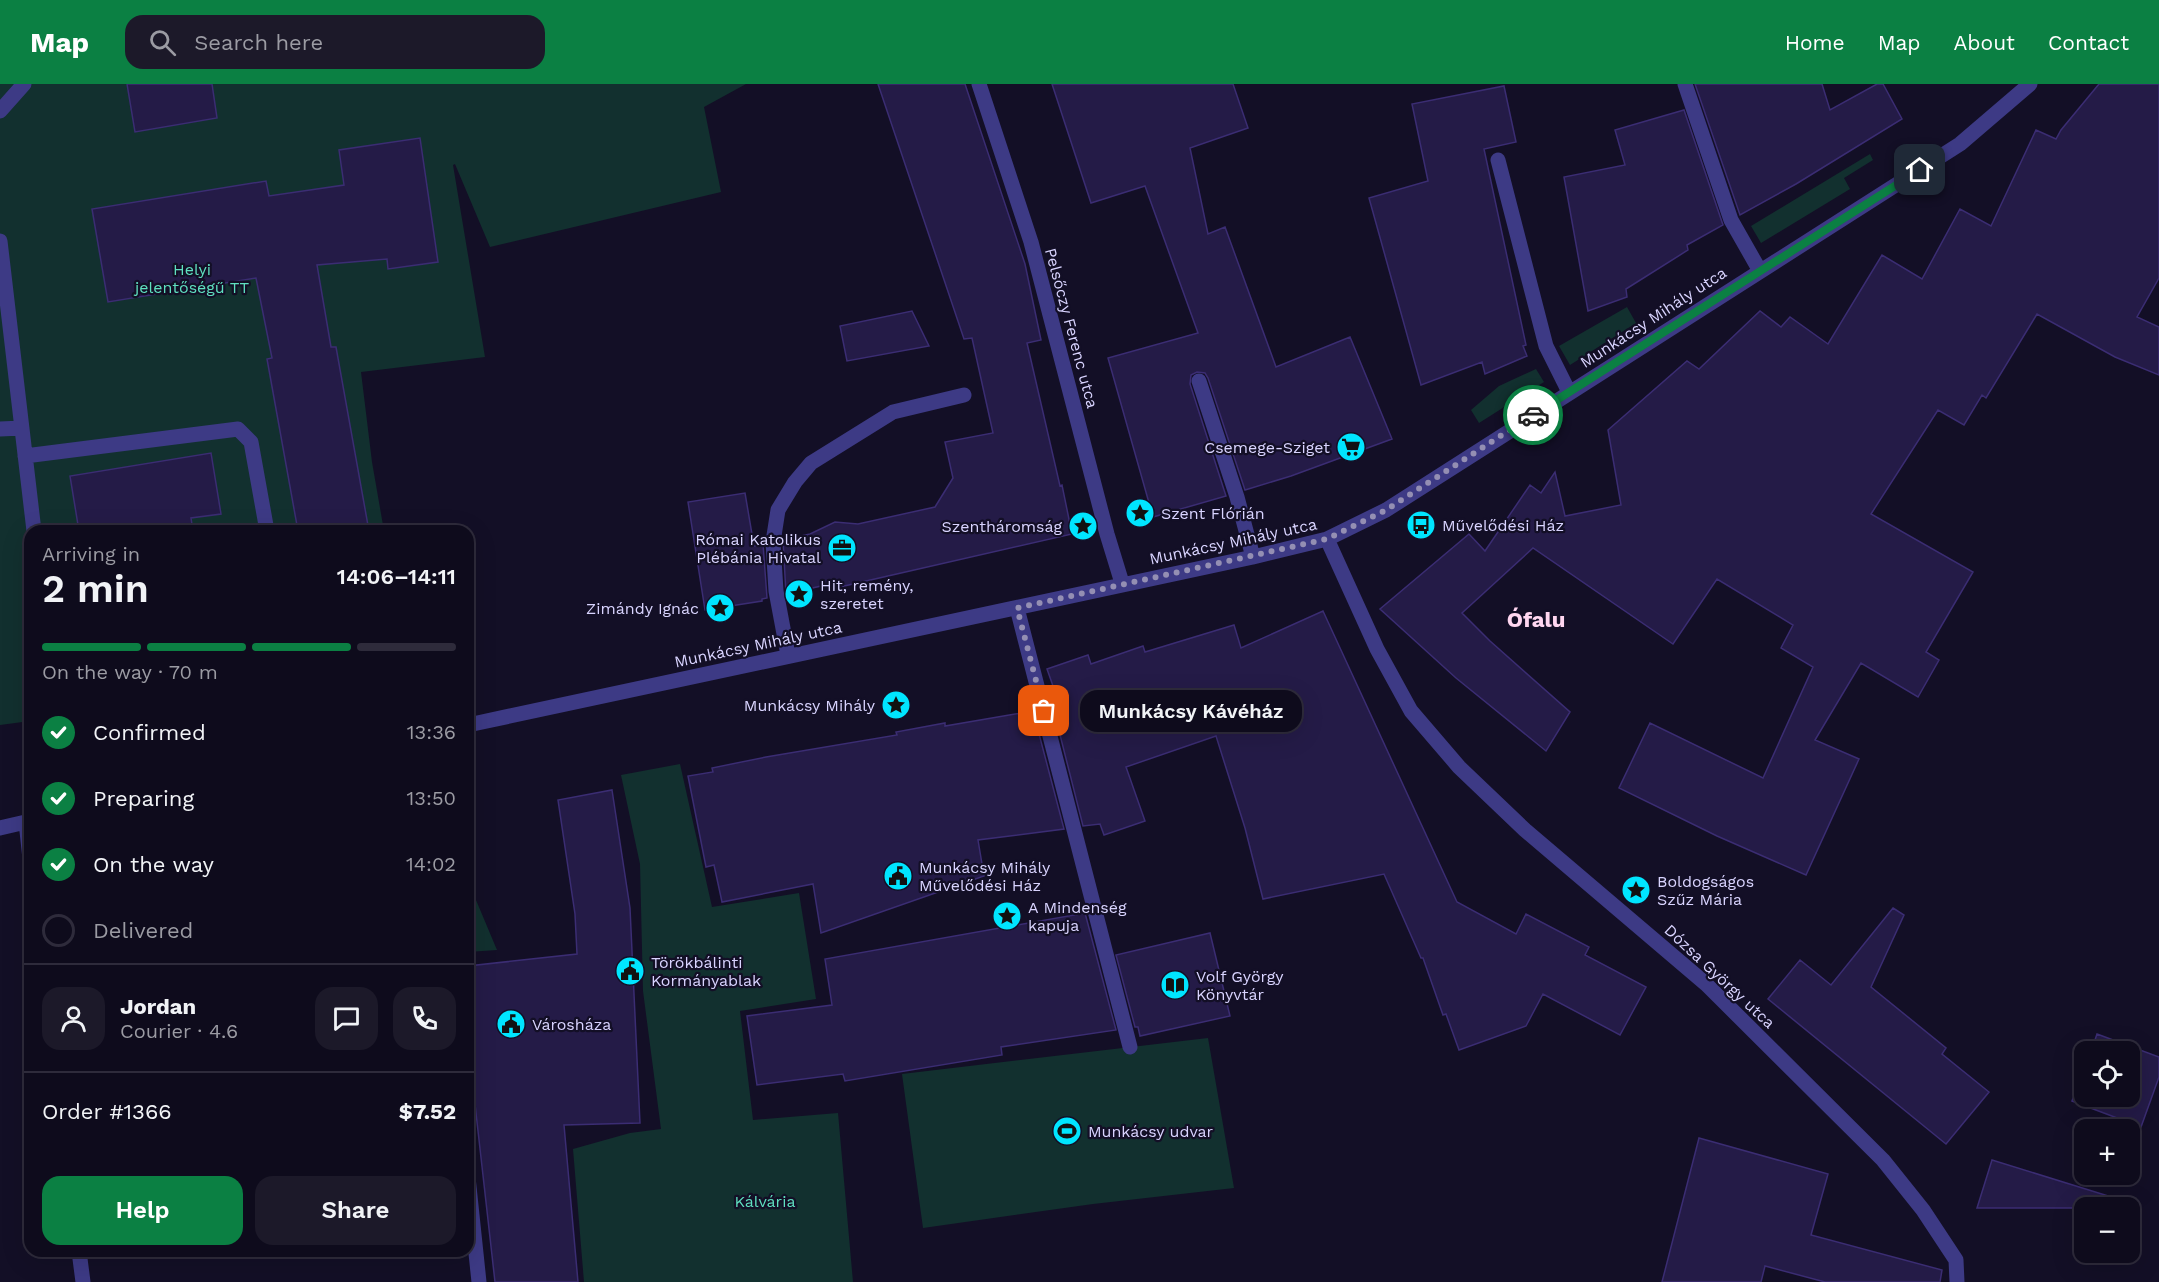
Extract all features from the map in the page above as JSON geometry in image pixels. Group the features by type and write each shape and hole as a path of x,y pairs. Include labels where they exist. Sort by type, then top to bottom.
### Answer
{"street":[{"path":"0,111 24,84"},
{"name":"Pelsőczy Ferenc utca","path":"980,84 1031,242 1107,534 1122,583"},
{"path":"1685,84 1731,220 1760,270"},
{"name":"Munkácsy Mihály utca","path":"474,724 1017,608 1327,539 1386,510 1960,144 2030,84"},
{"path":"1498,160 1546,346 1569,392"},
{"path":"0,241 33,525"},
{"path":"1199,381 1237,497 1253,556"},
{"path":"788,655 776,591 773,542 778,510 795,482 811,463 893,412 964,395"},
{"path":"0,429 22,428"},
{"path":"25,456 238,429 251,442 266,525"},
{"name":"Dózsa György utca","path":"1327,539 1377,649 1411,711 1459,767 1526,830 1706,984 1883,1160 1923,1210 1956,1260 1957,1282"},
{"path":"1017,608 1130,1047"},
{"path":"0,828 24,822"},
{"path":"474,1234 479,1282"},
{"path":"80,1257 83,1282"}],"green space":[{"name":"Helyi jelentőségű TT","path":"0,84 746,84 704,107 721,192 490,247 455,164 453,165 485,357 361,372 372,462 383,525 24,525 24,722 0,725"},
{"path":"1870,154 1873,160 1844,178 1850,189 1761,243 1751,226"},
{"path":"1627,307 1636,323 1570,365 1559,346"},
{"path":"1536,369 1544,382 1479,423 1471,410 1499,386"},
{"name":"Kálvária","path":"680,764 712,907 799,893 816,999 740,1011 753,1120 838,1113 853,1282 584,1282 573,1149 630,1133 661,1129 643,991 640,864 621,775"},
{"path":"474,895 497,950 474,952"},
{"name":"Munkácsy udvar","path":"1208,1038 1234,1188 1093,1204 923,1228 902,1074"}],"building":[{"path":"127,84 212,84 217,118 135,132"},
{"path":"878,84 965,84 1025,264 1041,340 1027,343 1072,534 831,589 830,584 786,594 783,540 810,534 835,522 858,524 935,507 953,478 945,442 993,433 972,338 964,339"},
{"path":"1052,84 1233,84 1248,128 1190,148 1208,234 1225,227 1276,367 1350,337 1392,439 1291,476 1245,490 1208,378 1205,373 1197,372 1191,375 1190,384 1226,496 1153,517 1108,358 1198,333 1145,186 1091,203"},
{"path":"1695,84 1822,84 1830,110 1877,84 1883,84 1902,119 1796,184 1740,215"},
{"path":"2099,84 2159,84 2159,278 2137,317 2159,327 2159,375 2115,357 2037,314 1986,398 1982,395 1964,425 1938,410 1871,514 1973,572 1926,652 1939,660 1918,697 1861,663 1815,740 1859,759 1806,875 1717,836 1619,788 1650,723 1763,778 1813,667 1781,648 1793,625 1717,579 1673,644 1533,548 1462,613 1570,712 1546,751 1456,678 1380,609 1469,534 1485,551 1530,485 1541,493 1555,472 1565,516 1621,505 1608,430 1687,361 1699,369 1760,311 1781,327 1790,317 1828,344 1882,255 1922,279 1960,209 1991,226 2036,130 2056,139"},
{"path":"1504,86 1516,142 1484,149 1526,345 1523,346 1527,356 1485,374 1482,362 1421,385 1369,198 1428,181 1412,104"},
{"path":"1684,110 1723,225 1687,245 1688,250 1626,289 1627,297 1588,311 1564,177 1625,165 1615,130"},
{"path":"420,138 438,262 388,269 387,259 317,265 331,347 336,347 368,525 297,525 267,359 272,358 256,278 108,302 92,209 266,181 269,196 344,185 339,150"},
{"path":"912,311 929,346 847,361 840,326"},
{"path":"211,453 221,514 191,518 192,525 78,525 70,476"},
{"path":"745,493 754,546 763,544 767,598 762,601 705,610 688,502"},
{"path":"1323,611 1457,902 1516,934 1526,914 1589,947 1585,955 1646,987 1620,1035 1543,994 1526,1026 1459,1050 1446,1014 1443,1015 1423,958 1421,958 1384,874 1263,899 1245,828 1216,736 1126,767 1145,821 1104,835 1100,824 1083,826 1053,707 1060,706 1047,669 1088,655 1091,664 1143,646 1145,652 1234,625 1241,648"},
{"path":"1033,711 1064,829 978,840 984,876 821,933 813,884 722,902 714,865 706,867 688,776 713,772 712,768 766,757 897,735 896,732"},
{"name":"Városháza","path":"612,790 630,908 640,1123 564,1125 578,1282 495,1282 474,1095 474,965 577,954 575,914 558,800"},
{"path":"1893,908 1904,915 1871,987 1946,1048 1942,1054 1989,1092 1946,1144 1768,999 1800,960 1831,985"},
{"path":"1085,913 1116,1030 1001,1047 1002,1055 845,1081 843,1074 757,1085 747,1016 832,1005 825,959"},
{"name":"Volf György Könyvtár","path":"1210,933 1230,1016 1140,1036 1138,1027 1135,1027 1116,955"},
{"path":"2097,1034 2116,1041 2095,1041"},
{"path":"2140,1050 2159,1057 2159,1077 2141,1127 2140,1119 2120,1119 2088,1107 2140,1107"},
{"path":"1699,1138 1828,1174 1811,1235 1942,1270 1940,1282 1825,1282 1765,1266 1761,1282 1662,1282"},
{"path":"1992,1160 2112,1197 2074,1197 2074,1208 1977,1208"}],"way so far":[{"path":"1044,711 1017,608 1327,539 1386,510 1533,415"}],"place":[{"name":"Csemege-Sziget","path":"1351,447"},
{"name":"Szent Flórián","path":"1140,513"},
{"name":"Művelődési Ház","path":"1421,525"},
{"name":"Szentháromság","path":"1083,526"},
{"name":"Római Katolikus Plébánia Hivatal","path":"842,548"},
{"name":"Hit, remény, szeretet","path":"799,594"},
{"name":"Zimándy Ignác","path":"720,608"},
{"name":"Munkácsy Mihály","path":"896,705"},
{"name":"Munkácsy Kávéház","path":"1044,711"},
{"name":"Munkácsy Mihály Művelődési Ház","path":"898,876"},
{"name":"Boldogságos Szűz Mária","path":"1636,890"},
{"name":"A Mindenség kapuja","path":"1007,916"},
{"name":"Törökbálinti Kormányablak","path":"630,971"},
{"name":"Volf György Könyvtár","path":"1175,985"},
{"name":"Városháza","path":"511,1024"},
{"name":"Munkácsy udvar","path":"1067,1131"}],"district":[{"name":"Ófalu","path":"1536,619"}],"route":[{"path":"1533,415 1920,170"}]}
